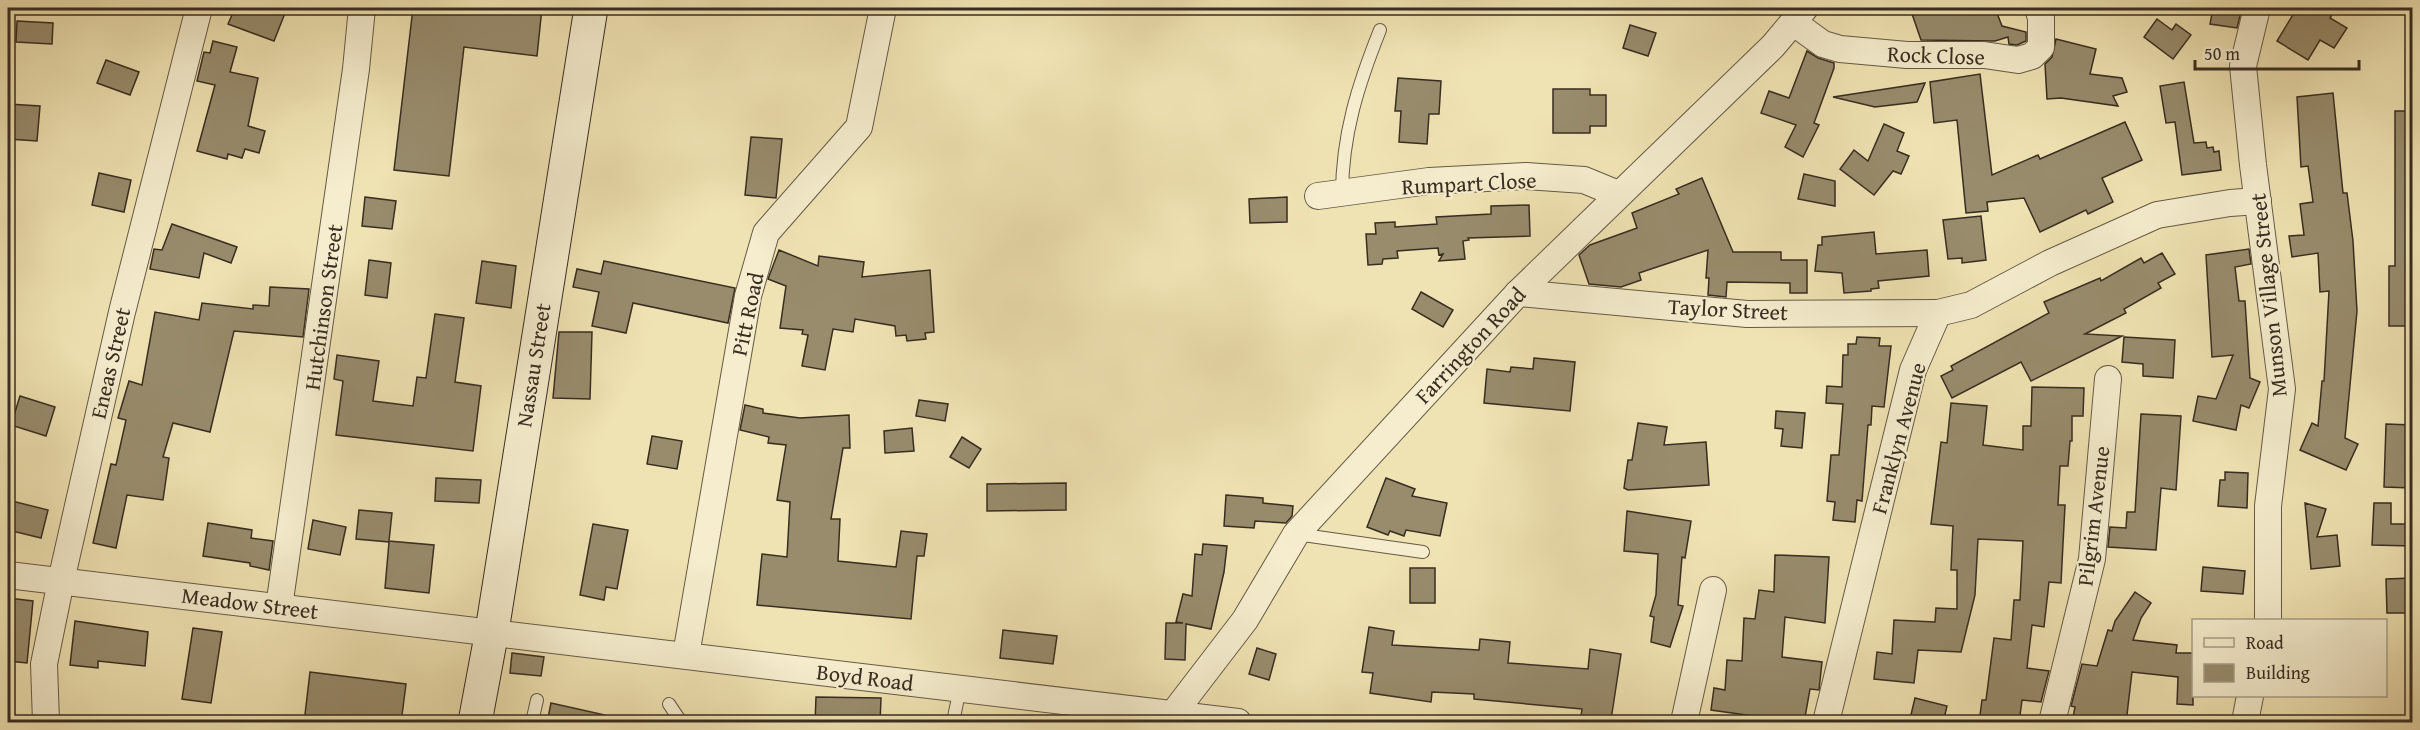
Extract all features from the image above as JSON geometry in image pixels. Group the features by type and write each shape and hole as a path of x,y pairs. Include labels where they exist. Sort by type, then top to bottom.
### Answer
{"main road":[{"name":"Nassau Street","path":"475,723 492,631 591,8"}],"street":[{"name":"Eneas Street","path":"46,723 44,664 61,581 122,312 199,8"},
{"name":"Hutchinson Street","path":"279,607 355,81 362,8"},
{"name":"Pitt Road","path":"686,655 748,296 766,233 859,127 883,8"},
{"name":"Rock Close","path":"1799,15 1823,44 1840,49 1907,55 1984,56 2018,60 2032,56 2041,48 2041,18 2038,8"},
{"name":"Munson Village Street","path":"2257,8 2243,66 2282,389 2268,506 2268,619"},
{"name":"Farrington Road","path":"1173,714 1245,620 1296,534 1518,292 1799,15"},
{"name":"Rumpart Close","path":"1330,196 1429,181 1526,176 1584,180 1618,194"},
{"path":"1938,313 1971,305 2050,263 2157,215 2230,203 2258,201"},
{"name":"Taylor Street","path":"1518,292 1747,314 1938,313"},
{"name":"Franklyn Avenue","path":"1826,723 1913,370 1938,313"},
{"name":"Pilgrim Avenue","path":"2052,723 2092,559 2108,379"},
{"name":"Meadow Street","path":"8,575 492,631"},
{"path":"1684,723 1713,590"},
{"name":"Boyd Road","path":"492,631 1238,723"},
{"path":"2245,723 2250,697"}],"lane":[{"path":"1330,196 1342,158 1358,84 1380,30"},
{"path":"1296,534 1423,552"},
{"path":"953,723 960,688"},
{"path":"532,723 537,700"},
{"path":"669,704 681,723"}],"building":[{"path":"235,8 287,8 274,41 228,24"},
{"path":"413,8 542,8 537,56 464,47 449,176 394,170"},
{"path":"1910,8 1995,8 2002,26 2026,32 2026,41 2017,45 2009,44 2008,37 1995,41 1921,40"},
{"path":"2213,8 2242,8 2237,28 2210,24"},
{"path":"2297,8 2336,8 2330,18 2347,28 2334,48 2320,40 2308,60 2277,41"},
{"path":"2157,19 2172,30 2176,24 2191,35 2173,59 2144,37"},
{"path":"17,21 53,23 52,44 16,42"},
{"path":"1630,25 1656,33 1648,56 1623,48"},
{"path":"2056,39 2096,49 2090,74 2122,78 2127,92 2113,96 2118,106 2061,98 2047,99 2045,64 2052,57"},
{"path":"213,41 237,47 230,72 258,78 248,126 265,131 259,153 245,149 242,158 228,154 227,159 197,151 215,85 197,81 204,52 210,53"},
{"path":"1807,51 1818,58 1834,63 1834,68 1814,123 1819,125 1803,157 1785,147 1796,125 1761,113 1769,91 1789,98"},
{"path":"106,60 139,72 130,95 97,83"},
{"path":"1980,74 1992,175 2038,155 2040,159 2125,122 2142,160 2102,178 2113,202 2088,214 2086,210 2040,232 2024,198 1987,202 1988,211 1966,213 1957,120 1934,123 1930,82"},
{"path":"1398,78 1441,81 1439,114 1429,114 1427,144 1399,142 1401,111 1395,111"},
{"path":"2184,82 2194,143 2206,142 2207,148 2213,147 2214,152 2219,151 2221,170 2182,175 2175,122 2166,123 2160,86"},
{"path":"1925,83 1917,102 1875,107 1833,97"},
{"path":"1553,89 1590,89 1590,95 1606,95 1606,126 1590,126 1590,133 1553,133"},
{"path":"2333,93 2343,193 2347,193 2353,241 2357,311 2345,438 2358,444 2346,470 2300,450 2312,423 2318,426 2322,381 2324,381 2329,291 2320,292 2318,253 2292,257 2289,236 2304,235 2300,204 2313,202 2308,166 2301,167 2297,97"},
{"path":"8,104 40,106 37,141 8,139"},
{"path":"2395,111 2412,111 2412,326 2389,326 2389,266 2395,266"},
{"path":"1884,124 1904,133 1897,151 1909,156 1901,174 1893,171 1874,195 1840,169 1854,150 1868,161"},
{"path":"751,137 782,139 776,198 745,195"},
{"path":"99,173 131,180 124,212 92,205"},
{"path":"1804,174 1835,181 1835,206 1798,199"},
{"path":"1702,178 1733,252 1781,252 1781,260 1807,260 1807,293 1790,293 1790,283 1727,282 1726,297 1708,295 1709,278 1706,278 1708,250 1639,273 1641,280 1621,287 1589,284 1579,255 1590,245 1637,228 1632,213 1679,194 1676,189"},
{"path":"365,197 396,201 392,229 362,226"},
{"path":"1287,197 1287,222 1250,223 1249,199"},
{"path":"1529,205 1530,236 1468,238 1469,240 1463,241 1465,259 1439,261 1443,254 1439,255 1438,248 1397,251 1398,258 1383,259 1382,264 1368,265 1366,234 1376,234 1375,223 1395,222 1395,227 1437,224 1436,217 1491,214 1491,206"},
{"path":"1981,216 1986,260 1962,263 1962,258 1948,259 1943,220"},
{"path":"172,224 237,247 231,263 204,253 199,278 150,269 154,249 162,250"},
{"path":"1874,232 1876,254 1927,250 1929,276 1878,281 1879,288 1871,289 1871,291 1844,293 1842,273 1815,271 1818,245 1822,245 1822,237"},
{"path":"2249,249 2251,264 2235,267 2239,301 2245,301 2250,378 2260,382 2249,408 2241,405 2236,430 2193,421 2198,396 2216,399 2233,355 2212,357 2206,255"},
{"path":"779,250 818,266 819,256 864,262 862,277 930,270 934,332 925,333 926,339 907,341 906,335 896,336 895,326 855,319 853,332 833,329 825,370 802,366 808,335 802,334 803,330 780,328 786,286 768,279"},
{"path":"2162,253 2175,274 2158,283 2161,288 2124,309 2126,313 2085,334 2122,336 2031,381 2021,362 1952,398 1941,376 1953,370 1951,366 2049,313 2044,302 2100,278 2101,281 2141,258 2144,263"},
{"path":"369,260 391,263 387,298 365,295"},
{"path":"482,261 516,266 511,308 476,303"},
{"path":"604,261 735,288 728,323 633,303 626,333 592,326 599,292 573,287 577,269 601,274"},
{"path":"270,287 309,289 303,337 234,331 210,432 173,423 163,457 169,458 163,500 127,495 116,548 93,543 111,464 116,465 126,420 118,418 129,381 142,385 155,312 199,320 202,303 253,309 253,305 269,306"},
{"path":"1421,292 1453,310 1443,327 1412,309"},
{"path":"435,314 464,318 455,382 481,386 473,451 336,435 343,381 334,379 337,355 379,361 373,401 413,406 417,377 426,378"},
{"path":"559,332 592,332 590,399 553,398"},
{"path":"1857,337 1880,338 1879,346 1891,346 1884,407 1872,406 1871,425 1868,425 1862,501 1857,500 1855,522 1833,520 1835,502 1827,501 1831,455 1839,455 1843,404 1826,403 1827,386 1842,387 1843,355 1848,355 1848,344 1856,344"},
{"path":"2124,337 2175,340 2173,378 2143,376 2143,364 2122,362"},
{"path":"1534,358 1575,362 1570,411 1484,403 1487,369 1510,372 1511,367 1533,369"},
{"path":"2032,387 2084,388 2083,416 2072,416 2072,441 2070,441 2068,466 2060,466 2058,505 2065,505 2061,583 2049,582 2044,627 2032,625 2027,668 2049,671 2041,702 2022,700 2019,723 1979,723 1982,700 1986,700 1994,638 2011,640 2014,600 2020,600 2023,541 1978,539 1975,595 1961,652 1918,650 1914,683 1874,679 1877,652 1892,654 1894,620 1935,622 1936,608 1957,609 1957,570 1951,570 1953,526 1931,524 1941,442 1947,443 1951,403 1987,406 1983,445 2023,450 2023,426 2031,426"},
{"path":"20,396 55,407 46,436 11,425"},
{"path":"919,400 948,404 945,421 916,416"},
{"path":"745,405 763,409 763,413 800,418 849,415 850,448 843,448 831,519 840,519 838,561 896,567 901,531 927,534 924,556 917,556 911,619 757,605 762,554 787,557 790,502 777,500 786,445 768,443 769,437 740,430"},
{"path":"1776,411 1805,413 1802,448 1781,446 1783,429 1775,428"},
{"path":"2141,414 2181,416 2176,490 2161,488 2156,550 2108,547 2110,527 2126,528 2127,512 2135,512"},
{"path":"1638,423 1667,427 1664,445 1706,442 1709,485 1628,490 1624,488 1628,460 1632,460"},
{"path":"2386,424 2412,425 2412,488 2384,487"},
{"path":"912,428 914,451 885,453 884,431"},
{"path":"652,436 682,441 677,469 647,464"},
{"path":"962,437 981,449 969,468 950,457"},
{"path":"2225,472 2248,473 2247,508 2218,506 2220,480 2225,480"},
{"path":"436,478 481,480 479,503 435,501"},
{"path":"1386,478 1415,489 1412,496 1447,503 1440,536 1406,530 1404,536 1390,531 1388,535 1367,527"},
{"path":"1066,483 1066,510 987,511 987,484"},
{"path":"1226,495 1263,498 1263,503 1293,506 1292,516 1286,523 1255,521 1254,528 1224,526"},
{"path":"8,500 48,510 41,538 8,530"},
{"path":"2305,503 2326,509 2317,537 2337,535 2340,566 2311,569"},
{"path":"2374,503 2391,503 2391,524 2412,524 2412,546 2372,545"},
{"path":"359,510 392,513 389,541 434,545 429,593 385,588 389,542 356,539"},
{"path":"1627,511 1691,521 1685,558 1682,557 1678,605 1683,606 1670,647 1651,642 1654,617 1650,616 1656,595 1658,554 1624,551"},
{"path":"313,520 346,527 340,555 308,549"},
{"path":"208,523 252,530 251,538 273,541 269,570 250,566 250,563 203,556"},
{"path":"593,524 628,530 617,589 606,587 604,600 580,595"},
{"path":"1203,544 1227,546 1224,572 1211,629 1186,624 1185,660 1165,659 1166,623 1183,623 1176,622 1183,594 1192,596 1195,554 1202,555"},
{"path":"1775,555 1829,557 1825,623 1785,617 1782,657 1822,662 1819,690 1810,689 1804,723 1711,710 1714,688 1725,690 1727,660 1742,661 1744,618 1755,619 1759,590 1774,592"},
{"path":"2203,567 2245,571 2243,594 2201,591"},
{"path":"1410,568 1435,568 1435,603 1410,603"},
{"path":"2412,578 2412,613 2387,613 2386,579"},
{"path":"2135,592 2151,603 2141,618 2133,640 2177,645 2176,653 2192,653 2193,705 2177,704 2178,677 2132,672 2126,723 2072,723 2075,707 2071,706 2082,664 2097,666 2108,630 2112,631 2115,621"},
{"path":"8,598 33,601 27,663 8,661"},
{"path":"75,621 148,632 145,666 98,661 98,668 70,665"},
{"path":"1369,627 1394,631 1392,645 1479,650 1480,639 1510,642 1508,663 1588,669 1590,649 1621,654 1611,720 1581,716 1582,709 1474,699 1474,694 1432,692 1431,702 1370,693 1373,673 1362,672"},
{"path":"193,628 222,632 211,703 182,699"},
{"path":"1003,630 1057,636 1053,664 1000,658"},
{"path":"1257,648 1276,654 1269,680 1249,674"},
{"path":"512,653 544,657 541,676 510,673"},
{"path":"310,672 406,684 401,723 304,723"},
{"path":"816,697 881,698 880,723 815,723"},
{"path":"1915,698 1947,706 1943,723 1909,723"},
{"path":"551,703 605,715 604,723 547,723"}]}
